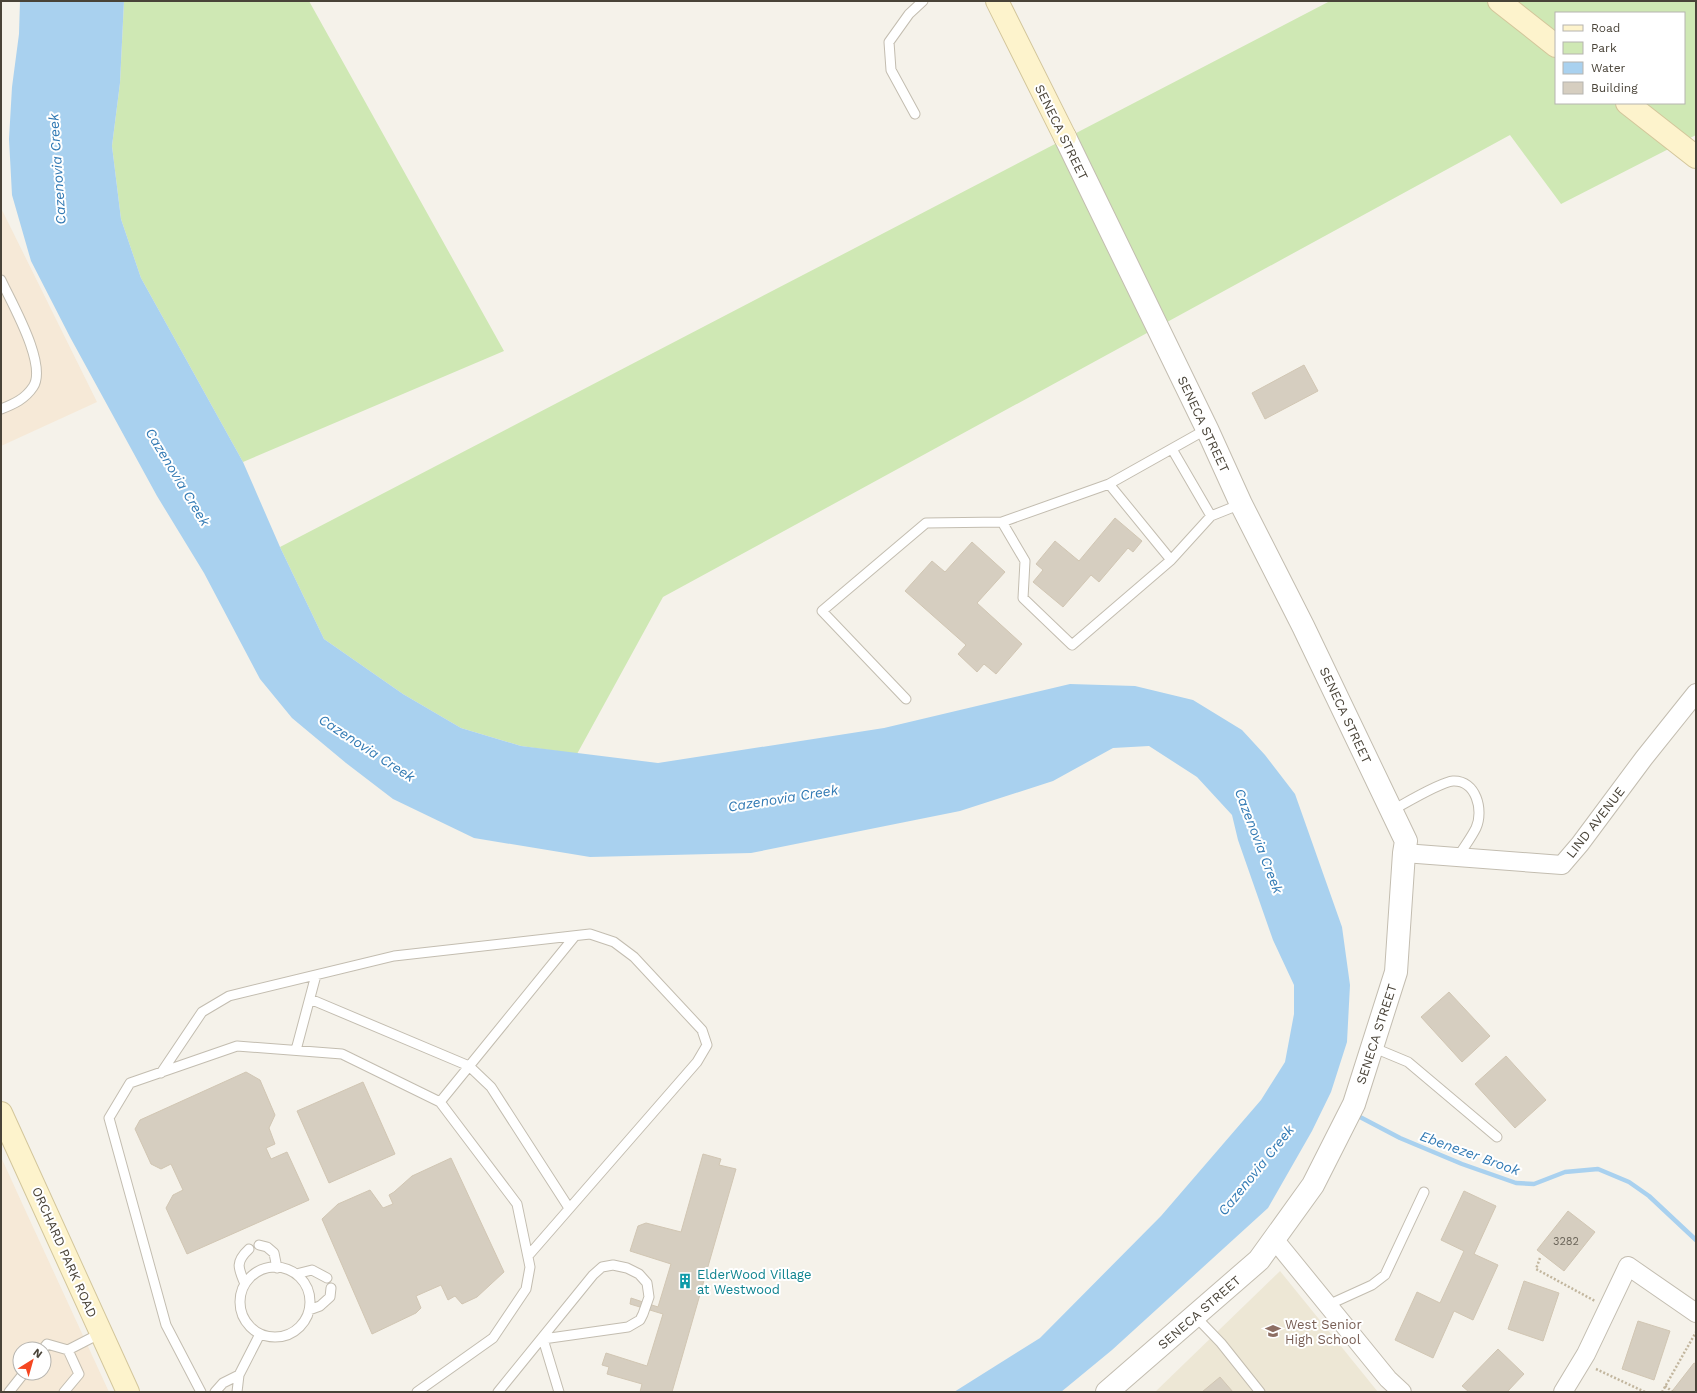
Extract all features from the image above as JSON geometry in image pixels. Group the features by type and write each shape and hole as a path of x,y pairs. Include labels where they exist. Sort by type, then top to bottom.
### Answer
{"main road":[{"name":"SENECA STREET","path":"997,1 1065,137"},
{"path":"1499,1 1555,45"},
{"path":"1628,104 1696,157"},
{"name":"ORCHARD PARK ROAD","path":"1,1113 128,1392"}],"street":[{"name":"SENECA STREET","path":"1065,137 1207,429 1241,504 1303,626 1406,841 1396,972 1354,1104 1313,1185 1259,1260 1107,1392"},
{"name":"LIND AVENUE","path":"1404,853 1562,865 1580,844 1644,758 1696,693"},
{"path":"1274,1239 1388,1379 1402,1392"},
{"path":"1563,1392 1581,1362 1628,1266 1696,1313"}],"lane":[{"path":"915,114 891,70 889,42 909,14 923,1"},
{"path":"1,280 34,350 37,368 35,385 24,398 1,410"},
{"path":"906,699 822,611 926,523 1002,522 1109,484 1207,429"},
{"path":"1172,449 1210,516"},
{"path":"1109,484 1171,560"},
{"path":"1002,522 1025,561 1023,598 1072,645 1171,560 1210,516 1241,504"},
{"path":"1392,811 1430,790 1452,781 1461,782 1470,787 1477,800 1478,816 1476,827 1458,857"},
{"path":"161,1072 202,1012 229,996 394,956 590,934 614,942 634,957 702,1030 707,1045 697,1062 528,1256"},
{"path":"440,1102 575,936"},
{"path":"296,1050 316,975"},
{"path":"310,999 469,1066 491,1087 569,1208"},
{"path":"201,1392 166,1325 109,1118 130,1084 237,1046 342,1054 440,1102 517,1204 530,1268 526,1289 492,1338 417,1392"},
{"path":"1372,1047 1408,1062 1497,1138"},
{"path":"1328,1305 1372,1285 1386,1275 1424,1192"},
{"path":"259,1245 267,1247 274,1253 278,1268"},
{"path":"245,1284 238,1268 241,1257 249,1249"},
{"path":"498,1392 543,1339 593,1275 602,1267 613,1265 627,1268 639,1274 647,1283 649,1297 643,1314 640,1320 628,1327 543,1339"},
{"path":"278,1268 286,1269 296,1274 304,1283 309,1293 310,1305 308,1316 302,1326 293,1333 282,1337 271,1337 260,1334 250,1327 240,1306 241,1295 245,1284 253,1275 263,1270 278,1268"},
{"path":"296,1274 312,1270 327,1278"},
{"path":"309,1310 320,1306 330,1297 330,1288"},
{"path":"1195,1316 1221,1342 1260,1392"},
{"path":"52,1345 68,1350 101,1333"},
{"path":"237,1392 239,1375 260,1334"},
{"path":"543,1339 559,1392"},
{"path":"64,1392 79,1374 68,1350"},
{"path":"215,1392 223,1383 239,1375"},
{"path":"9,1392 18,1381"}],"path":[{"path":"1540,1258 1536,1268 1608,1308"},
{"path":"1662,1392 1696,1332"},
{"path":"1581,1362 1645,1392"},
{"path":"1665,1386 1673,1392"}],"shaded area":[{"path":"1,208 97,402 1,446"},
{"path":"1,1157 109,1392 1,1392"},
{"name":"West Senior High School","path":"1280,1271 1378,1392 1155,1392"}],"green space":[{"path":"124,1 309,1 504,351 243,462 141,278 121,219 112,146 120,83"},
{"path":"1330,1 1696,1 1696,135 1561,204 1510,135 663,597 577,754 521,746 461,728 403,694 324,639 280,547"}],"water":[{"name":"Cazenovia Creek","path":"20,1 124,1 120,83 112,146 121,219 141,278 243,462 280,547 324,639 403,694 461,728 521,746 658,763 884,728 1070,684 1135,686 1193,700 1242,730 1265,755 1295,794 1342,927 1350,985 1347,1042 1331,1092 1312,1131 1268,1208 1112,1350 1061,1392 954,1392 1040,1338 1161,1216 1261,1100 1285,1062 1294,1014 1294,985 1273,940 1238,840 1232,815 1197,777 1149,746 1113,748 1053,781 960,811 751,853 590,857 474,838 393,799 346,763 292,718 260,679 204,573 157,496 70,337 31,261 12,195 9,139 12,87 19,34"}],"building":[{"path":"1304,365 1318,391 1265,419 1252,393"},
{"path":"1115,518 1142,541 1133,552 1128,548 1099,582 1091,575 1063,607 1033,582 1043,570 1036,564 1055,541 1079,561"},
{"path":"972,542 1005,572 977,603 1022,644 996,674 984,664 977,672 958,654 966,645 905,591 932,561 945,572"},
{"path":"1449,992 1490,1036 1462,1062 1421,1017"},
{"path":"1506,1056 1546,1100 1515,1128 1475,1084"},
{"path":"246,1072 260,1080 275,1115 269,1128 275,1144 266,1148 271,1159 287,1152 309,1200 187,1254 166,1208 173,1195 183,1190 171,1164 161,1169 151,1164 135,1129 140,1120"},
{"path":"363,1082 395,1154 329,1183 297,1111"},
{"name":"ElderWood Village at Westwood","path":"703,1154 721,1159 719,1165 736,1169 672,1392 640,1392 642,1384 607,1374 609,1367 602,1365 606,1353 647,1366 663,1314 630,1304 631,1298 658,1307 671,1264 630,1251 638,1226 646,1223 681,1232"},
{"path":"451,1158 504,1272 477,1297 462,1304 455,1296 448,1300 441,1285 416,1296 421,1308 416,1313 372,1334 322,1219 338,1204 370,1190 383,1208 393,1204 389,1195 412,1176"},
{"path":"1464,1191 1496,1206 1474,1254 1498,1265 1473,1320 1454,1311 1433,1358 1395,1340 1417,1292 1440,1303 1464,1251 1441,1240"},
{"path":"1568,1211 1595,1232 1564,1271 1537,1250"},
{"path":"1524,1281 1559,1293 1543,1341 1508,1329"},
{"path":"1638,1321 1670,1331 1654,1380 1622,1369"},
{"path":"1498,1349 1524,1374 1507,1392 1469,1392 1462,1386"},
{"path":"1694,1363 1696,1364 1696,1392 1677,1392 1673,1390"},
{"path":"1220,1377 1233,1392 1202,1392"}],"waterway":[{"name":"Ebenezer Brook","path":"1360,1117 1400,1138 1462,1164 1516,1183 1534,1184 1565,1172 1598,1169 1629,1182 1649,1196 1696,1240"}],"place":[{"name":"ElderWood Village at Westwood","path":"685,1281"},
{"name":"West Senior High School","path":"1273,1331"}]}
